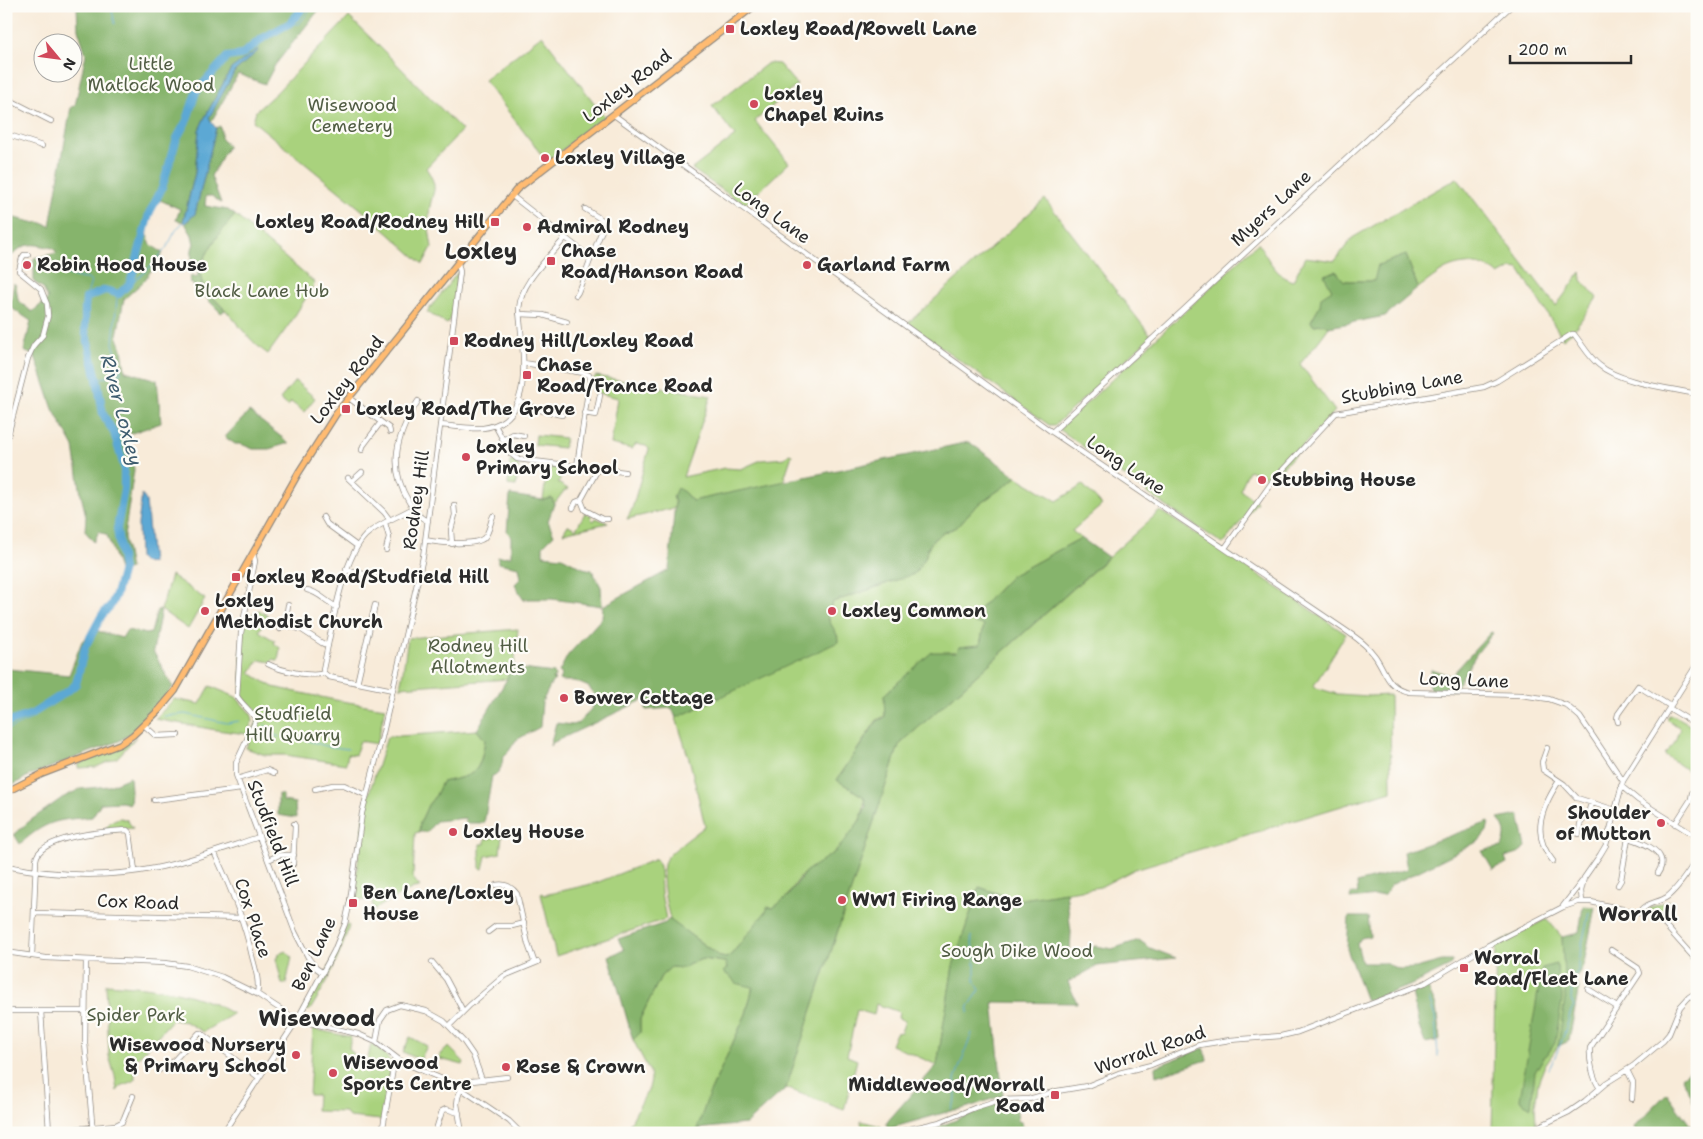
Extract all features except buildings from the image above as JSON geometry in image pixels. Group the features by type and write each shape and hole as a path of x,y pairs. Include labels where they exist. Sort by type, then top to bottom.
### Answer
{"main road":[{"name":"Loxley Road","path":"6,792 42,774 120,744 144,725 168,701 298,472 336,414 511,196 524,182 754,6"}],"street":[{"path":"739,6 744,14"},
{"name":"Myers Lane","path":"1052,432 1511,6"},
{"path":"6,82 8,74"},
{"path":"6,98 51,121"},
{"name":"Long Lane","path":"614,115 1052,432 1360,641 1375,655 1392,684 1401,690 1415,692 1521,695 1548,699 1566,705 1580,717 1622,784 1638,800 1697,838"},
{"path":"6,134 42,146"},
{"path":"511,196 591,258"},
{"path":"576,295 604,224 604,221 585,209"},
{"path":"440,425 481,428 495,425 511,412 518,401 523,386 524,363 519,303 525,287 565,238"},
{"path":"6,443 28,358 34,345 43,335 48,316 47,304 41,289 19,270 22,258 24,255 28,255"},
{"name":"Rodney Hill","path":"382,737 426,540 460,272 458,263"},
{"path":"519,314 543,315 567,322"},
{"name":"Stubbing Lane","path":"1225,548 1275,478 1336,413 1484,387 1574,334 1600,366 1615,375 1697,394"},
{"path":"524,363 584,372 589,375 577,466"},
{"path":"571,371 572,364"},
{"path":"584,413 598,416 600,395"},
{"path":"349,398 389,428 390,432"},
{"path":"418,401 403,427 398,444 399,480 412,508 418,516 428,521"},
{"path":"518,401 540,410 562,415"},
{"path":"362,450 381,422"},
{"path":"495,425 511,455 517,459 625,472"},
{"path":"503,440 513,434 524,436"},
{"path":"573,508 576,502 581,500 598,469"},
{"path":"362,472 350,480 390,520"},
{"path":"581,500 585,510 602,520 608,519"},
{"path":"452,544 451,530 455,514 454,505"},
{"path":"324,673 328,646 346,569 357,546 369,532 412,508"},
{"path":"426,540 452,544 480,540 488,533 493,516"},
{"path":"323,518 327,524 357,546"},
{"path":"385,523 388,537 386,550"},
{"name":"Studfield Hill","path":"253,553 255,561 241,633 238,696 256,720 236,763 237,779 295,932 316,968 323,973"},
{"path":"346,569 380,579"},
{"path":"307,590 317,593 329,604 337,607"},
{"path":"288,605 286,618 281,627 302,630 328,646"},
{"path":"357,683 374,605"},
{"path":"272,664 313,675 324,673"},
{"path":"1563,907 1603,851 1622,784 1697,664"},
{"path":"324,673 329,678 393,690"},
{"path":"1618,722 1618,714 1638,686 1697,725"},
{"path":"144,725 156,736 178,735"},
{"name":"Ben Lane","path":"223,1133 297,1020 338,941 347,917 360,824 382,737"},
{"path":"1547,748 1543,756 1542,768 1577,798 1615,810"},
{"path":"237,779 267,770 274,773"},
{"path":"1553,861 1542,844 1540,822 1550,794 1559,781"},
{"path":"315,789 333,785 344,785 366,795"},
{"path":"154,800 241,788"},
{"path":"1675,824 1694,797"},
{"path":"1579,834 1580,824 1587,816 1591,803"},
{"path":"293,864 296,826 294,824"},
{"path":"32,956 36,856 38,853 59,840 125,830 130,833 135,871"},
{"path":"1609,832 1643,844 1659,853 1662,864 1658,873"},
{"path":"6,866 36,871 88,874 135,871 214,852 259,837"},
{"path":"1618,886 1621,880 1628,838"},
{"name":"Cox Place","path":"214,852 232,890 242,918 255,968 258,985 257,994"},
{"path":"268,860 278,855 294,855"},
{"path":"1640,912 1644,906 1661,900 1670,894 1697,859"},
{"path":"1582,902 1581,891 1584,878"},
{"path":"449,1026 504,976 535,963 519,898 515,891 506,885 496,886"},
{"name":"Worrall Road","path":"893,1133 940,1122 999,1100 1029,1099 1057,1091 1087,1086 1119,1073 1150,1065 1199,1045 1230,1040 1281,1036 1298,1032 1425,983 1487,946 1573,903 1582,902 1653,916 1663,923 1697,961"},
{"name":"Cox Road","path":"34,913 242,918"},
{"path":"488,932 496,926 512,926 524,923"},
{"path":"1600,1088 1595,1081 1590,1048 1640,971 1636,966 1611,950"},
{"path":"6,952 32,956 86,960 135,960 187,966 232,981 257,994 297,1020 358,1034 376,1042 402,1062 449,1081 509,1122 521,1133"},
{"path":"86,960 85,1043 93,1130"},
{"path":"432,962 446,979 464,1011"},
{"path":"1588,989 1617,1007"},
{"path":"1525,1133 1569,1112 1663,1041 1680,1007 1688,997 1697,992"},
{"path":"376,1042 380,1020 387,1010 396,1006 406,1006 426,1011 440,1018 449,1026 473,1054 482,1080"},
{"path":"6,1011 85,1011"},
{"path":"41,1011 49,1131"},
{"path":"159,1070 169,1066 201,1033 258,1077"},
{"path":"382,1133 395,1057"},
{"path":"1627,1070 1634,1082 1632,1099"},
{"path":"462,1133 458,1113 460,1089 468,1082 507,1077"},
{"path":"34,1133 93,1130 119,1124 124,1118 133,1096"},
{"path":"435,1133 442,1111 446,1109 458,1113"}],"green space":[{"name":"Little Matlock Wood","path":"77,6 322,6 275,65 265,84 238,74 211,122 209,118 235,71 258,50 231,69 199,130 195,173 183,222 176,220 180,209 160,200 150,220 148,238 154,247 163,253 144,281 124,299 117,335 122,349 125,371 157,380 161,423 129,434 134,470 124,537 130,569 120,572 107,535 99,531 94,542 85,531 86,516 74,447 53,409 35,356 24,351 31,321 10,307 14,283 18,300 32,312 48,299 43,288 34,282 34,258 57,253 53,248 27,245 13,255 7,253 6,216 50,226 71,107 75,106 80,82 82,82 86,54 82,42 82,32 79,32"},
{"name":"Wisewood Cemetery","path":"349,17 462,130 426,168 431,176 434,191 429,218 432,247 423,264 363,211 253,121 256,111 276,93"},
{"path":"542,35 605,117 547,162 484,80"},
{"path":"768,63 779,64 797,85 755,121 789,163 744,205 692,169 735,136 712,106"},
{"path":"220,126 221,138 228,146 211,176 221,203 212,196 206,196 205,206 228,210 235,215 207,254 201,271 201,279 204,287 225,310 221,313 190,282 191,276 197,278 199,270 191,265 194,244 192,235 185,223 195,214 216,128"},
{"path":"1457,178 1556,306 1581,272 1582,280 1597,298 1573,331 1563,339 1519,269 1512,268 1499,275 1493,270 1480,265 1458,265 1437,274 1418,288 1406,255 1374,281 1343,281 1336,271 1325,275 1332,290 1320,305 1311,321 1313,325 1324,324 1329,327 1300,364 1335,411 1272,479 1249,470 1240,490 1257,502 1223,544 1163,504 1059,429 1258,243 1277,271 1293,281 1305,257 1335,261 1352,238"},
{"path":"1045,199 1151,336 1055,425 1049,425 908,323"},
{"name":"Black Lane Hub","path":"235,215 315,283 291,322 268,354 257,346 211,295 202,282 202,266 206,256 217,237"},
{"path":"1406,255 1418,288 1385,316 1329,327 1324,324 1313,325 1311,321 1320,305 1321,297 1332,290 1324,275 1336,271 1344,281 1374,281 1378,265"},
{"path":"458,272 452,316 447,324 427,312"},
{"path":"596,376 711,396 683,477 725,468 741,469 761,460 785,458 789,454 792,455 784,482 692,501 684,492 675,503 674,508 627,519 632,509 649,449 646,446 636,444 632,449 611,444 618,398 594,392 595,381 592,380"},
{"path":"295,381 315,398 304,412 291,402 288,406 280,399"},
{"path":"249,412 289,443 269,449 253,449 241,444 235,444 225,437"},
{"path":"536,435 565,438 564,448 535,445"},
{"path":"969,442 1017,477 974,508 957,527 942,533 933,540 925,558 914,574 833,602 828,611 828,618 837,634 838,642 676,718 672,708 646,710 645,699 552,743 550,746 556,723 572,725 579,723 596,702 596,698 589,687 575,681 559,680 562,674 559,672 568,655 602,618 603,606 669,570 675,502 673,497 677,488 684,492 692,501"},
{"path":"510,461 519,462 516,486 508,485"},
{"path":"553,466 566,468 558,483 568,489 564,491 554,504 552,498 543,500 547,470 550,470"},
{"path":"1017,477 1057,501 1083,485 1102,505 1072,531 1081,538 1011,576 969,620 984,625 980,645 959,647 957,652 932,653 885,694 885,716 877,720 837,780 864,797 862,815 857,825 837,850 800,877 780,904 768,909 731,955 726,958 721,957 671,921 665,899 663,872 666,859 705,826 690,762 676,718 838,637 829,620 829,612 833,602 914,574 925,558 933,540 942,533 957,527 974,508"},
{"path":"510,495 543,500 552,498 554,504 548,521 554,535 543,546 543,555 562,557 583,568 592,570 601,587 602,606 552,599 524,599 524,601 515,584 521,578 519,567 498,563 498,557 511,556 511,536 507,532"},
{"path":"1160,511 1216,546 1346,634 1313,687 1337,694 1390,695 1391,791 1135,869 1100,887 1017,900 979,887 953,966 937,1065 891,1045 896,1033 901,1032 905,1021 898,1018 899,1012 876,1004 874,1015 857,1010 847,1056 857,1060 844,1110 786,1088 899,745"},
{"path":"585,513 592,516 591,519 594,521 596,518 608,523 563,533 568,525 576,529"},
{"path":"1081,538 1108,557 899,745 786,1088 746,1124 697,1129 708,1097 746,1014 753,987 735,983 732,978 723,972 727,968 725,962 702,959 683,968 671,967 661,976 640,1019 640,1033 633,1040 609,956 624,950 618,939 665,923 669,919 720,957 726,958 731,955 767,910 767,907 773,908 788,896 805,872 836,851 860,820 866,806 864,797 837,780 877,721 885,717 884,695 932,652 957,652 959,647 980,645 984,625 968,621 1011,576"},
{"path":"171,575 205,599 188,629 161,610"},
{"path":"157,610 161,610 153,651 173,687 151,714 134,731 119,741 30,775 6,789 6,672 8,669 69,675 82,641 94,630 122,638 127,630 146,634 151,633"},
{"name":"Studfield Hill Quarry","path":"259,610 268,616 259,631 275,641 274,643 280,648 278,661 274,659 271,662 259,660 250,673 273,687 385,708 377,744 360,741 355,755 348,754 346,764 285,755 265,755 246,748 258,719 257,715 242,700 241,650 244,619"},
{"name":"Rodney Hill Allotments","path":"518,629 514,668 510,669 507,679 400,687 408,638"},
{"path":"1491,632 1493,633 1477,653 1454,690 1429,689 1431,669 1451,676"},
{"path":"510,669 554,673 555,677 552,679 555,680 552,682 542,702 540,727 516,740 503,757 499,771 492,776 484,823 466,823 465,818 436,821 427,832 419,832 420,823 428,805 436,795 442,782 469,775 478,766 485,740 477,730 507,679"},
{"name":"Studfield Hill Quarry","path":"210,686 236,697 251,714 253,719 247,734 155,719 174,699 200,704"},
{"path":"1669,715 1675,716 1697,728 1697,777 1664,754 1674,744 1680,728 1667,719"},
{"path":"477,730 485,740 478,767 469,775 442,782 436,795 428,805 420,823 419,832 415,833 413,878 420,887 413,888 373,910 372,901 353,899 366,803 387,737"},
{"path":"136,737 117,758 96,767 78,768 79,764 124,746"},
{"path":"130,777 130,804 122,802 101,803 92,817 70,819 45,826 20,844 14,834 62,798 80,789 109,786"},
{"path":"278,794 283,795 283,801 295,803 296,818 278,815"},
{"path":"1519,815 1526,847 1518,853 1505,857 1507,863 1493,870 1482,851 1502,847 1505,832 1498,819"},
{"path":"121,818 127,820 133,828 104,831 111,822"},
{"path":"1489,822 1487,831 1479,841 1391,885 1385,895 1350,899 1351,894 1358,893 1357,883 1407,869 1404,852"},
{"path":"502,836 500,853 486,856 483,869 480,868 480,844 485,844 485,839"},
{"path":"656,859 660,866 661,893 666,919 556,956 541,894 543,893 544,895 596,883"},
{"name":"Sough Dike Wood","path":"979,887 1017,900 1066,892 1071,932 1070,953 1096,946 1112,949 1139,940 1150,948 1176,958 1097,966 1068,982 1077,1003 993,1002 1003,1096 887,1129 887,1122 937,1065 953,966"},
{"path":"1668,900 1667,920 1665,919 1665,914 1660,911 1658,914 1648,909"},
{"path":"1583,906 1595,907 1584,963 1580,972 1572,981 1579,987 1569,1041 1558,1046 1565,999 1562,937 1579,933"},
{"path":"1349,917 1368,917 1370,936 1361,938 1357,944 1362,963 1384,963 1399,969 1416,968 1442,961 1452,961 1452,965 1409,986 1366,1001 1347,949"},
{"path":"1547,919 1562,937 1566,999 1558,1046 1545,1065 1538,1083 1535,1106 1536,1125 1519,1133 1492,1133 1496,944"},
{"path":"346,924 349,926 332,970 310,1010 303,1011 333,958"},
{"path":"286,951 292,957 286,984 282,984 276,958 279,957 278,954"},
{"path":"702,959 725,962 727,968 753,987 746,1014 708,1097 698,1129 702,1128 700,1133 625,1133 649,1088 651,1080 650,1072 633,1040 640,1033 640,1019 661,976 671,967 683,968"},
{"path":"1557,964 1558,985 1562,994 1562,1001 1555,1043 1535,1072 1531,1107 1520,1099 1542,968"},
{"name":"Spider Park","path":"106,984 172,991 203,1000 233,1014 203,1032 186,1022 172,1020 134,1062 135,1080 121,1086 117,1091 109,1056"},
{"path":"1427,986 1436,1006 1440,1040 1425,1043 1419,1027 1412,992"},
{"name":"Wisewood Sports Centre","path":"313,1029 351,1037 349,1048 357,1058 357,1063 367,1063 371,1044 382,1051 391,1062 382,1120 349,1117 345,1112 316,1111 317,1095 309,1095"},
{"path":"410,1037 427,1046 420,1060 403,1052"},
{"path":"449,1047 464,1062 463,1065 440,1059 440,1054"},
{"path":"1204,1048 1207,1060 1156,1076 1155,1067"},
{"path":"1691,1069 1695,1094 1697,1095 1697,1114 1691,1095 1681,1077"},
{"path":"1667,1093 1690,1125 1697,1123 1697,1133 1636,1133 1634,1127"},
{"path":"995,1104 1016,1104 1018,1121 1021,1122 1026,1133 913,1133 941,1126"},
{"path":"861,1121 880,1126 882,1132 863,1133"}],"water":[{"path":"258,49 235,71 209,118 216,128 195,214 185,223 183,222 195,173 199,130 231,69"},
{"path":"142,494 146,501 152,563 142,562 139,558 138,524"}],"waterway":[{"path":"111,6 115,24"},
{"name":"River Loxley","path":"6,723 32,714 76,684 85,647 102,615 111,605 123,569 117,529 124,489 124,467 114,433 103,414 85,330 86,298 105,290 119,294 129,284 149,214 162,188 177,138 187,120 196,92 227,57 241,55 263,38 290,23 305,6"},
{"path":"290,23 299,24 313,6"},
{"name":"River Loxley","path":"258,49 263,38"},
{"path":"129,284 153,263 184,222"},
{"path":"51,271 88,279 91,282 86,298"},
{"path":"97,379 121,372 113,343 119,294"},
{"path":"6,730 34,718 32,714"},
{"path":"164,716 185,714 227,723 239,721"},
{"path":"265,725 270,733 279,737"},
{"path":"288,739 299,738 326,746 348,749"},
{"path":"1549,1069 1561,1043 1574,1006 1571,1000 1572,978 1578,971 1578,962 1589,912"},
{"path":"968,1013 969,1006 980,990 975,982 975,961 971,936"},
{"path":"1429,999 1435,1017 1438,1056"},
{"path":"951,1109 956,1099 955,1079 972,1033"}],"place":[{"name":"Loxley Road/Rowell Lane","path":"730,29"},
{"name":"Loxley Chapel Ruins","path":"754,104"},
{"name":"Loxley Village","path":"545,158"},
{"name":"Loxley Road/Rodney Hill","path":"495,222"},
{"name":"Admiral Rodney","path":"527,227"},
{"name":"Chase Road/Hanson Road","path":"551,261"},
{"name":"Robin Hood House","path":"27,265"},
{"name":"Garland Farm","path":"807,265"},
{"name":"Rodney Hill/Loxley Road","path":"454,341"},
{"name":"Chase Road/France Road","path":"527,375"},
{"name":"Loxley Road/The Grove","path":"346,409"},
{"name":"Loxley Primary School","path":"466,457"},
{"name":"Stubbing House","path":"1262,480"},
{"name":"Loxley Road/Studfield Hill","path":"236,577"},
{"name":"Loxley Methodist Church","path":"205,611"},
{"name":"Loxley Common","path":"832,611"},
{"name":"Bower Cottage","path":"564,698"},
{"name":"Shoulder of Mutton","path":"1661,823"},
{"name":"Loxley House","path":"453,832"},
{"name":"WW1 Firing Range","path":"842,900"},
{"name":"Ben Lane/Loxley House","path":"353,903"},
{"name":"Worral Road/Fleet Lane","path":"1464,968"},
{"name":"Wisewood Nursery & Primary School","path":"296,1055"},
{"name":"Rose & Crown","path":"506,1067"},
{"name":"Wisewood Sports Centre","path":"333,1073"},
{"name":"Middlewood/Worrall Road","path":"1055,1095"}],"district":[{"name":"Loxley","path":"481,251"},
{"name":"Worrall","path":"1638,914"},
{"name":"Wisewood","path":"317,1018"}]}
